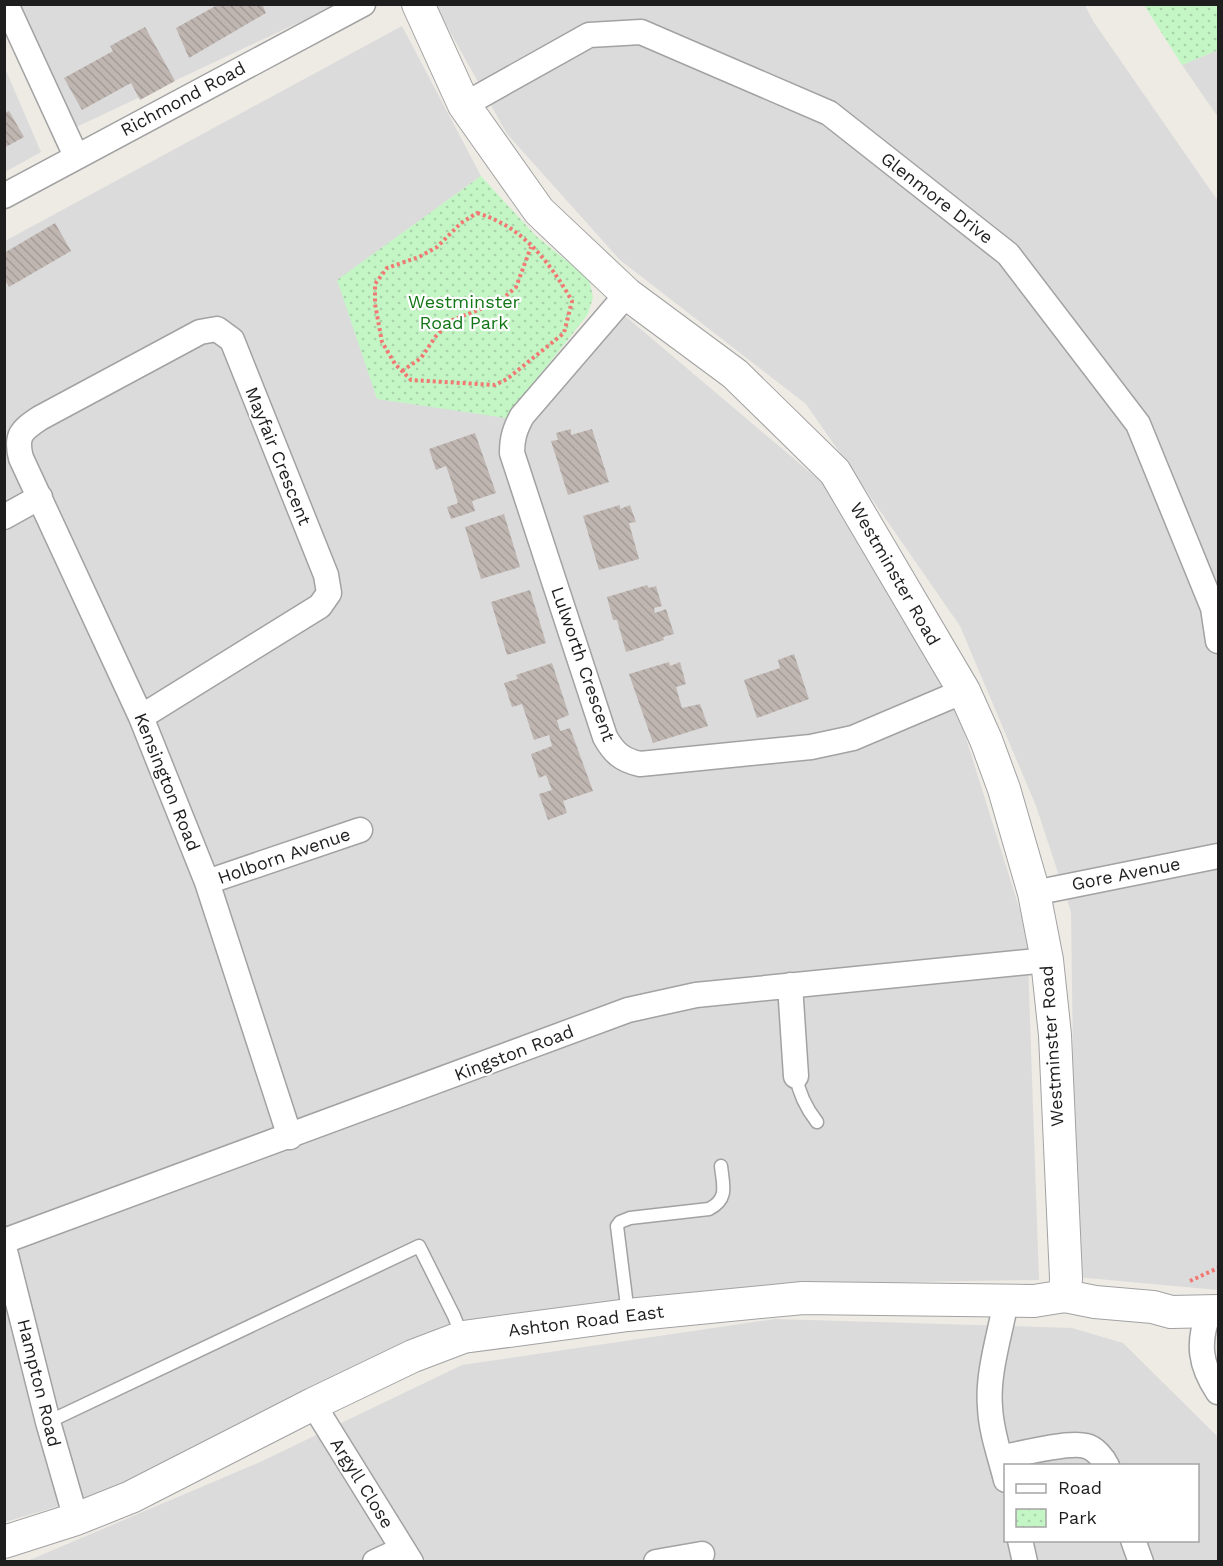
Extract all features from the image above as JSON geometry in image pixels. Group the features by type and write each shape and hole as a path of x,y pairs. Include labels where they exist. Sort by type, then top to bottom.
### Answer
{"street":[{"path":"6,4 76,156"},
{"name":"Richmond Road","path":"4,196 363,4"},
{"name":"Westminster Road","path":"418,4 464,105 539,211 627,294 735,374 835,472 964,691 986,740 1004,789 1034,893 1047,960 1055,1035 1065,1296"},
{"name":"Glenmore Drive","path":"464,105 589,35 641,32 829,113 1008,254 1138,424 1213,608 1218,641"},
{"name":"Lulworth Crescent","path":"627,294 522,416 514,430 512,440 512,453 605,737 614,751 626,761 640,764 812,747 853,738 964,691"},
{"name":"Mayfair Crescent","path":"19,438 26,428 40,418 200,332 218,329 232,340 326,575 328,593 320,606 141,717"},
{"name":"Kensington Road","path":"19,438 18,447 21,458 141,717 207,882 290,1137"},
{"path":"4,517 40,497"},
{"name":"Holborn Avenue","path":"207,882 360,830"},
{"name":"Gore Avenue","path":"1034,893 1218,855"},
{"name":"Kingston Road","path":"4,1241 628,1010 696,995 1047,960"},
{"path":"790,985 796,1076"},
{"name":"Hampton Road","path":"4,1247 48,1422 76,1519"},
{"name":"Ashton Road East","path":"4,1542 76,1519 130,1497 313,1404 413,1356 462,1337 628,1315 802,1298 1034,1301 1065,1296 1095,1302 1153,1307 1171,1312 1214,1312"},
{"path":"1003,1469 989,1404 1006,1301"},
{"path":"1214,1312 1200,1342 1203,1362 1218,1392"},
{"name":"Argyll Close","path":"313,1404 407,1555"},
{"path":"1018,1464 1074,1445 1088,1446 1106,1464"},
{"path":"1020,1542 1025,1562"},
{"path":"1134,1542 1141,1562"},
{"path":"656,1562 702,1554"},
{"path":"375,1562 407,1555"}],"lane":[{"path":"796,1076 798,1090 806,1108 817,1122"},
{"path":"628,1315 617,1226 620,1222 630,1218 709,1209 719,1204 724,1193 721,1166"},
{"path":"48,1422 419,1246 462,1337"}],"path":[{"path":"477,213 496,218 519,233 531,246 555,271 572,300 564,333 507,379 495,385 411,380 395,364 382,342 375,304 375,284 387,268 419,257 437,247 461,223 477,213"},
{"path":"402,371 421,358 450,321 499,302 516,287 531,246 555,226"},
{"path":"1184,1286 1218,1268"}],"shaded area":[{"path":"16,5 336,5 70,130"},
{"path":"437,5 1085,5 1093,21 1218,201 1218,1290 1076,1277 1071,912 1036,806 960,626 806,404 620,260 507,134"},
{"path":"402,26 481,176 338,280 506,418 624,315 832,491 949,684 1027,933 1039,1280 779,1284 447,1328 103,1493 5,1522 5,241"},
{"path":"1218,50 1218,117 1182,65"},
{"path":"4,66 41,152 5,172 4,172"},
{"path":"775,1319 1072,1328 1123,1343 1218,1437 1218,1561 25,1562 258,1463 462,1365"}],"green space":[{"path":"1144,5 1218,5 1218,50 1182,65"},
{"name":"Westminster Road Park","path":"481,176 536,236 589,279 593,297 588,314 506,418 377,399 337,280"}],"building":[{"path":"219,4 262,4 266,13 189,58 176,28"},
{"path":"145,27 175,81 140,100 131,83 82,110 64,78 113,51 110,46"},
{"path":"9,111 24,137 4,148 4,113"},
{"path":"55,223 71,251 9,287 4,278 4,253"},
{"path":"571,429 571,435 592,429 609,482 568,495 551,441 558,440 556,433"},
{"path":"475,433 496,493 472,501 475,511 451,519 447,507 458,503 450,477 446,466 436,470 429,449"},
{"path":"620,505 620,509 630,505 636,522 629,523 639,559 599,570 583,516"},
{"path":"504,514 520,567 481,579 465,527"},
{"path":"647,585 649,588 656,586 662,606 654,608 655,613 666,609 674,634 663,637 664,640 626,652 617,620 613,620 607,597"},
{"path":"530,590 546,643 507,655 491,602"},
{"path":"794,654 809,699 757,718 744,680 780,668 778,660"},
{"path":"669,662 670,666 680,662 686,684 676,687 682,708 700,704 708,726 653,743 629,674"},
{"path":"552,663 569,715 557,720 560,731 570,728 593,791 563,801 567,813 548,820 539,794 552,790 546,775 539,778 531,754 552,746 549,735 534,740 522,704 512,707 504,683 518,679 516,675"}]}
